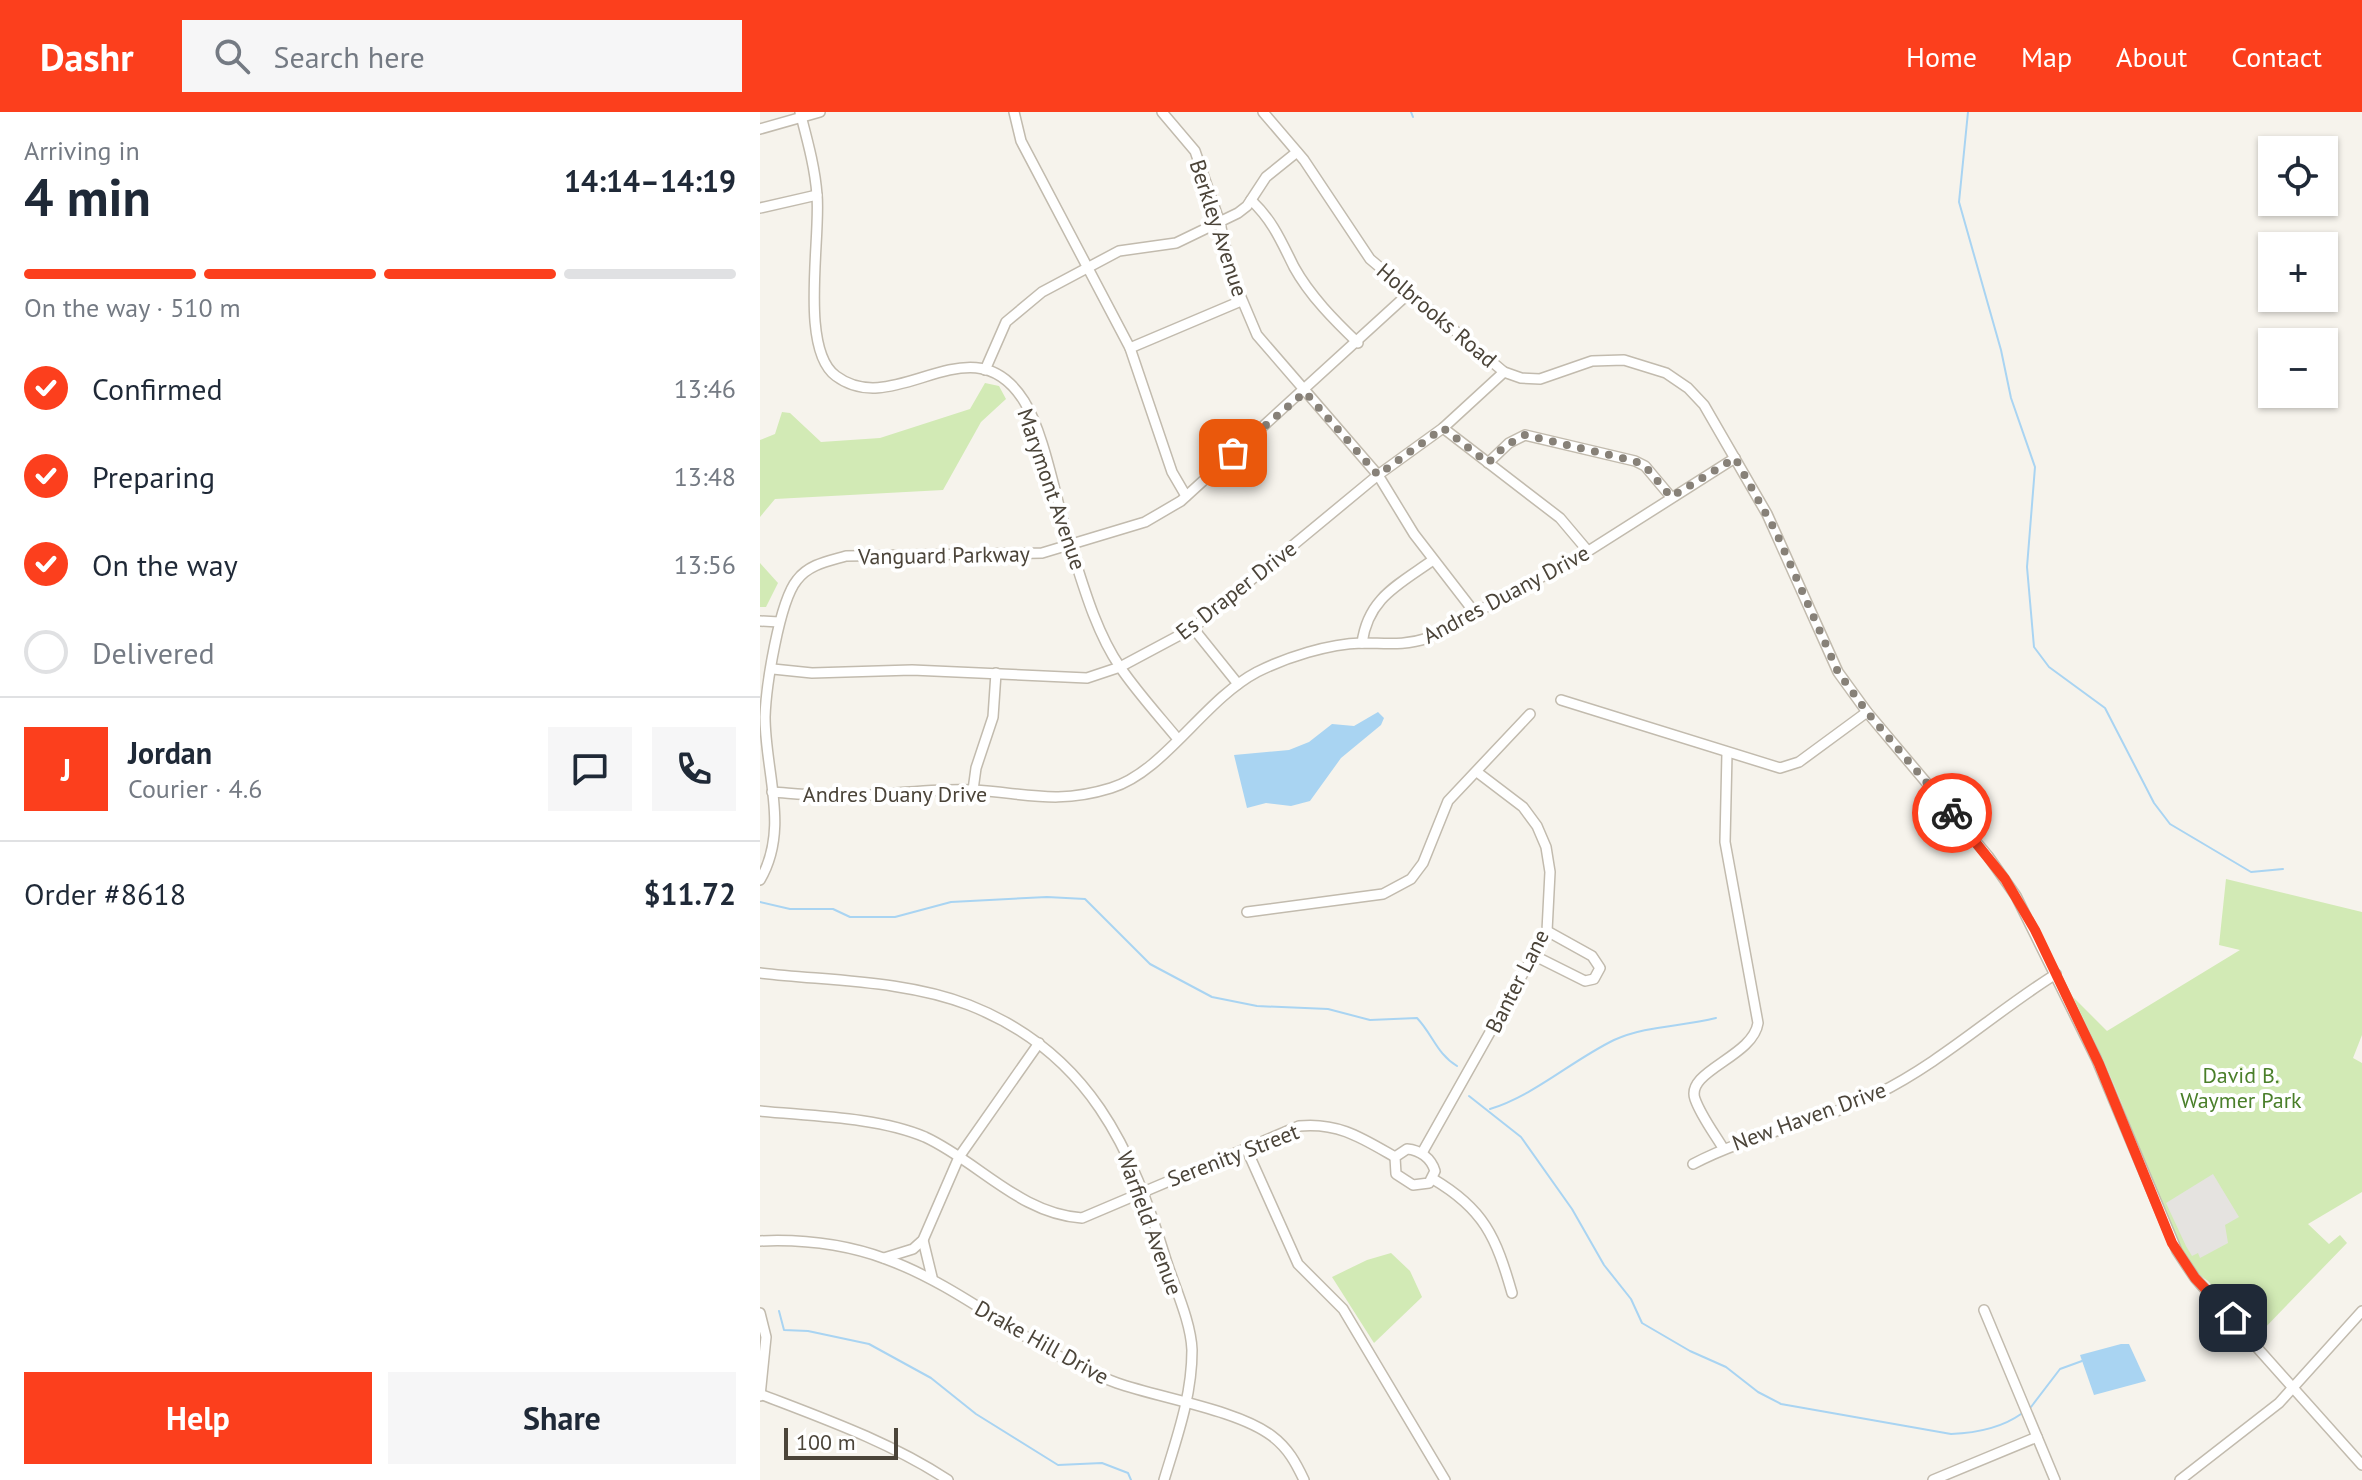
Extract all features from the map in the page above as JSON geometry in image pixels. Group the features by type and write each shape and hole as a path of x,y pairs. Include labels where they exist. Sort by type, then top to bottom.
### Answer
{"street":[{"path":"760,129 800,115 820,112"},
{"path":"1014,112 1021,141 1130,348 1172,472 1186,496"},
{"name":"Berkley Avenue","path":"1162,112 1195,151 1220,223 1241,301 1257,335 1378,475 1433,560 1475,613"},
{"name":"Holbrooks Road","path":"1263,112 1297,152 1360,248 1408,294 1504,372 1521,378 1540,379 1605,359 1652,367 1677,379 1695,394 1776,532 1825,647 1867,712 2005,879 2056,974 2099,1064 2177,1251 2195,1278 2362,1465"},
{"path":"800,115 817,195 815,330 820,355 830,371 846,381 878,388 951,367 985,370 1006,322 1042,292 1085,266 1119,251 1176,243 1220,223 1238,213 1266,177 1297,152"},
{"path":"760,208 817,195"},
{"path":"1251,200 1269,217 1295,268 1319,302 1358,343"},
{"path":"1070,545 1145,522 1186,496 1305,392 1408,294"},
{"path":"1130,348 1241,301"},
{"name":"Marymont Avenue","path":"985,370 1014,389 1027,407 1070,545 1109,648 1120,667 1177,738"},
{"name":"Es Draper Drive","path":"773,669 812,673 912,670 1087,678 1120,667 1193,628 1378,475 1443,428 1504,372"},
{"path":"1443,428 1560,518 1587,550"},
{"path":"1488,463 1513,440 1534,435 1635,461 1645,466 1671,497"},
{"name":"Andres Duany Drive","path":"772,792 855,796 973,790 1037,799 1100,792 1116,787 1154,763 1177,738 1238,684 1298,656 1362,643 1409,645 1475,613 1587,550 1735,458"},
{"name":"Vanguard Parkway","path":"760,880 777,842 765,716 779,622 798,578 815,565 846,556 1042,553 1070,545"},
{"path":"1362,643 1365,621 1376,604 1433,560"},
{"path":"760,621 779,622"},
{"path":"1193,628 1238,684"},
{"path":"973,790 976,768 993,717 996,673"},
{"path":"1561,700 1773,767 1789,767 1867,712"},
{"path":"1247,912 1391,892 1411,879 1423,863 1448,801 1530,714"},
{"name":"New Haven Drive","path":"1727,753 1725,842 1756,996 1758,1023 1749,1044 1700,1078 1694,1086 1695,1100 1723,1148 1883,1091 1919,1070 2056,974"},
{"name":"Banter Lane","path":"1422,1153 1547,931 1550,872 1546,847 1537,826 1523,807 1477,772"},
{"path":"1535,956 1585,981 1594,979 1600,968 1592,956 1547,931"},
{"name":"Warfield Avenue","path":"760,973 911,989 969,1005 1039,1043 1077,1076 1098,1102 1143,1190 1192,1345 1187,1404 1164,1480"},
{"path":"884,1258 913,1249 923,1240 959,1157 1039,1043"},
{"name":"Serenity Street","path":"760,1111 850,1120 920,1135 1036,1207 1056,1216 1082,1218 1299,1126 1321,1124 1351,1131 1395,1157 1396,1174 1407,1183 1425,1185 1433,1179 1467,1201 1478,1213 1500,1250 1512,1293"},
{"path":"1246,1148 1298,1264 1343,1309 1445,1480"},
{"path":"1693,1164 1723,1148"},
{"path":"1395,1157 1407,1149 1422,1153 1434,1167 1433,1179"},
{"path":"923,1240 932,1277"},
{"name":"Drake Hill Drive","path":"760,1241 808,1241 847,1247 932,1277 1028,1340 1075,1364 1115,1382 1250,1424 1272,1436 1293,1457 1304,1480"},
{"path":"1984,1310 2055,1480"},
{"path":"2180,1480 2295,1388 2362,1311"},
{"path":"760,1313 766,1337 760,1395 855,1430 915,1458 948,1480"},
{"path":"1933,1480 2037,1437"}],"green space":[{"path":"985,383 999,386 1006,399 981,422 943,490 775,499 760,517 760,440 775,434 782,412 790,413 821,442 880,438 970,409"},
{"path":"760,563 778,583 766,607 760,607"},
{"name":"David B. Waymer Park","path":"2226,879 2362,912 2362,1035 2353,1058 2362,1063 2362,1192 2308,1224 2329,1244 2340,1235 2347,1243 2257,1336 2195,1270 2182,1250 2157,1198 2115,1086 2073,997 2107,1031 2240,950 2219,945"},
{"path":"1391,1253 1410,1271 1422,1297 1374,1343 1332,1277 1367,1260"}],"shaded area":[{"path":"2213,1174 2239,1217 2225,1225 2228,1243 2200,1258 2198,1253 2192,1256 2166,1203"}],"water":[{"path":"1378,712 1384,718 1381,725 1341,758 1310,801 1291,806 1266,803 1247,808 1234,755 1289,750 1309,742 1332,724 1354,726"},
{"path":"2129,1344 2146,1381 2094,1395 2080,1355"}],"waterway":[{"path":"1411,112 1413,117"},
{"path":"1968,112 1959,202 2001,350 2011,398 2035,467 2027,567 2034,647 2049,667 2105,708 2154,803 2170,824 2251,872 2283,869"},
{"path":"760,902 790,909 833,909 850,917 895,917 951,902 1047,897 1085,899 1150,964 1212,997 1257,1006 1328,1009 1370,1020 1417,1018 1445,1056 1457,1066"},
{"path":"1490,1109 1538,1087 1626,1035 1716,1018"},
{"path":"1469,1096 1521,1137 1572,1209 1604,1265 1631,1299 1642,1323 1690,1351 1726,1367 1758,1392 1781,1404 1951,1434 1987,1429 2021,1414"},
{"path":"779,1311 784,1330 808,1331 869,1344 931,1378 976,1414 1058,1465 1102,1463 1128,1473 1131,1480"},
{"path":"2031,1407 2060,1369 2082,1361"}],"way so far":[{"path":"1233,453 1305,392 1378,475 1443,428 1488,463 1505,446 1525,435 1635,461 1645,466 1671,497 1735,458 1776,532 1798,588 1838,672 1867,712 1952,813"}],"route":[{"path":"1952,813 2005,879 2035,930 2099,1064 2172,1243 2195,1278 2233,1318"}]}
